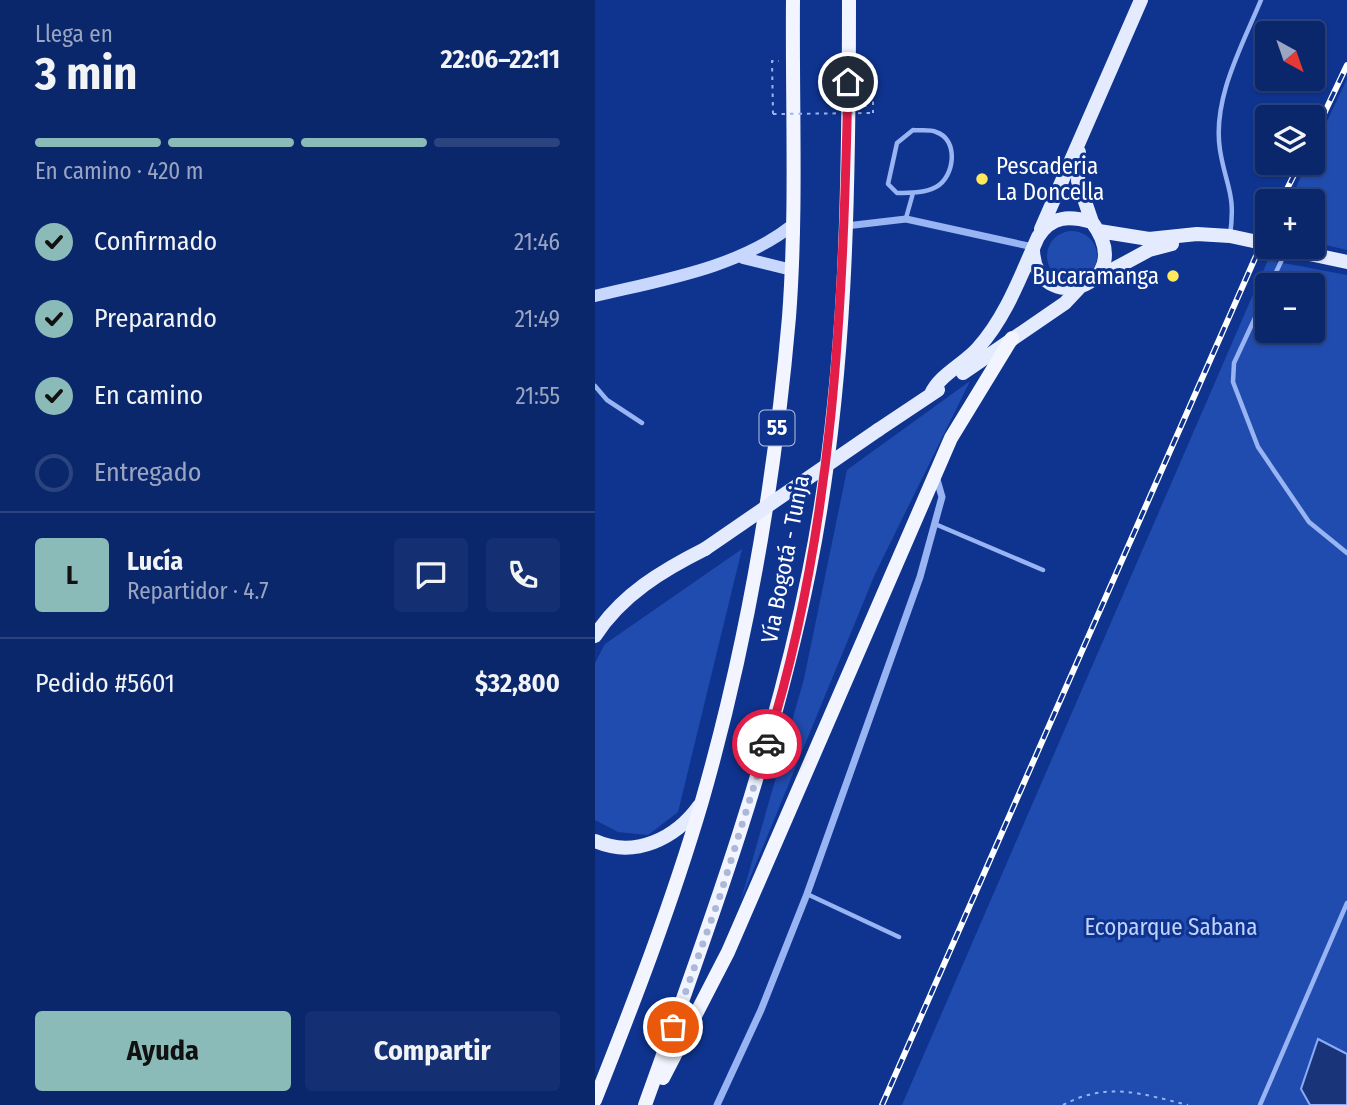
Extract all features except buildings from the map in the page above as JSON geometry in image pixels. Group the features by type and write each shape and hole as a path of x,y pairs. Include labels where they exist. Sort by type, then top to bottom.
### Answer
{"highway":[{"name":"Vía Bogotá - Tunja","path":"595,1100 661,928 702,802 736,672 757,562 772,471 792,270 793,0"},
{"name":"Vía Bogotá - Tunja","path":"648,1105 720,896 780,700 809,571 828,447 839,346 846,226 849,0"},
{"path":"648,1105 728,952 935,473 970,403 1012,338"}],"main road":[{"path":"1080,288 1066,289 1047,281 1038,271 1035,245 1096,97 1141,0"},
{"path":"1094,280 1106,256 1083,202 1076,159 1096,97"},
{"path":"931,394 935,384 958,369 992,329 1047,225 1061,218 1076,217 1095,227 1149,239 1197,234 1203,236"},
{"path":"595,296 739,257 762,246 794,224"},
{"path":"595,636 629,596 665,569 705,549 1065,303 1080,288 1149,250 1203,236 1230,236 1255,241"},
{"path":"739,257 792,270"},
{"path":"1325,257 1347,262"},
{"path":"595,841 623,848 647,845 678,829 702,802"}],"street":[{"path":"846,226 906,219 1035,245"},
{"path":"717,1105 752,1032 807,894 920,577 942,491 935,473"}],"lane":[{"path":"1230,236 1234,206 1220,150 1222,106 1235,60 1261,0"},
{"path":"913,130 937,132 951,146 952,167 946,180 935,188 913,193 897,193 888,184 897,144 913,130"},
{"path":"906,219 913,193"},
{"path":"1255,318 1234,363 1233,382 1258,447 1309,522 1347,553"},
{"path":"595,387 607,400 642,423"},
{"path":"934,524 1043,569"},
{"path":"807,894 899,937"},
{"path":"1260,1105 1347,903"}],"path":[{"path":"780,61 772,61 773,114 873,113 873,71 866,71 867,106 848,106"},
{"path":"1063,1105 1106,1090 1136,1092 1188,1105"}],"green space":[{"path":"1347,79 1347,250 1325,245 1325,189 1295,189 1302,175 1325,175 1325,126"},
{"path":"1072,231 1090,238 1097,256 1090,274 1072,281 1054,274 1047,256 1054,238"},
{"name":"Ecoparque Sabana","path":"1268,260 1347,275 1347,1105 902,1105 1255,290 1255,343 1325,343 1325,273 1262,273"},
{"path":"970,381 875,574 741,900 804,679 847,470"},
{"path":"742,549 678,812 648,835 618,832 595,820 595,663 605,644"}],"shaded area":[{"path":"1318,1039 1347,1054 1347,1105 1310,1105 1301,1089"}],"railway":[{"path":"1325,112 1347,65"},
{"path":"1287,189 1294,175"},
{"path":"882,1105 1255,258"}],"way so far":[{"path":"673,1027 720,896 767,744"}],"place":[{"name":"Pescaderia La Doncella","path":"982,179"},
{"name":"Bucaramanga","path":"1173,276"}],"route":[{"path":"767,744 777,713 809,571 828,447 839,346 846,226 848,82"}]}
